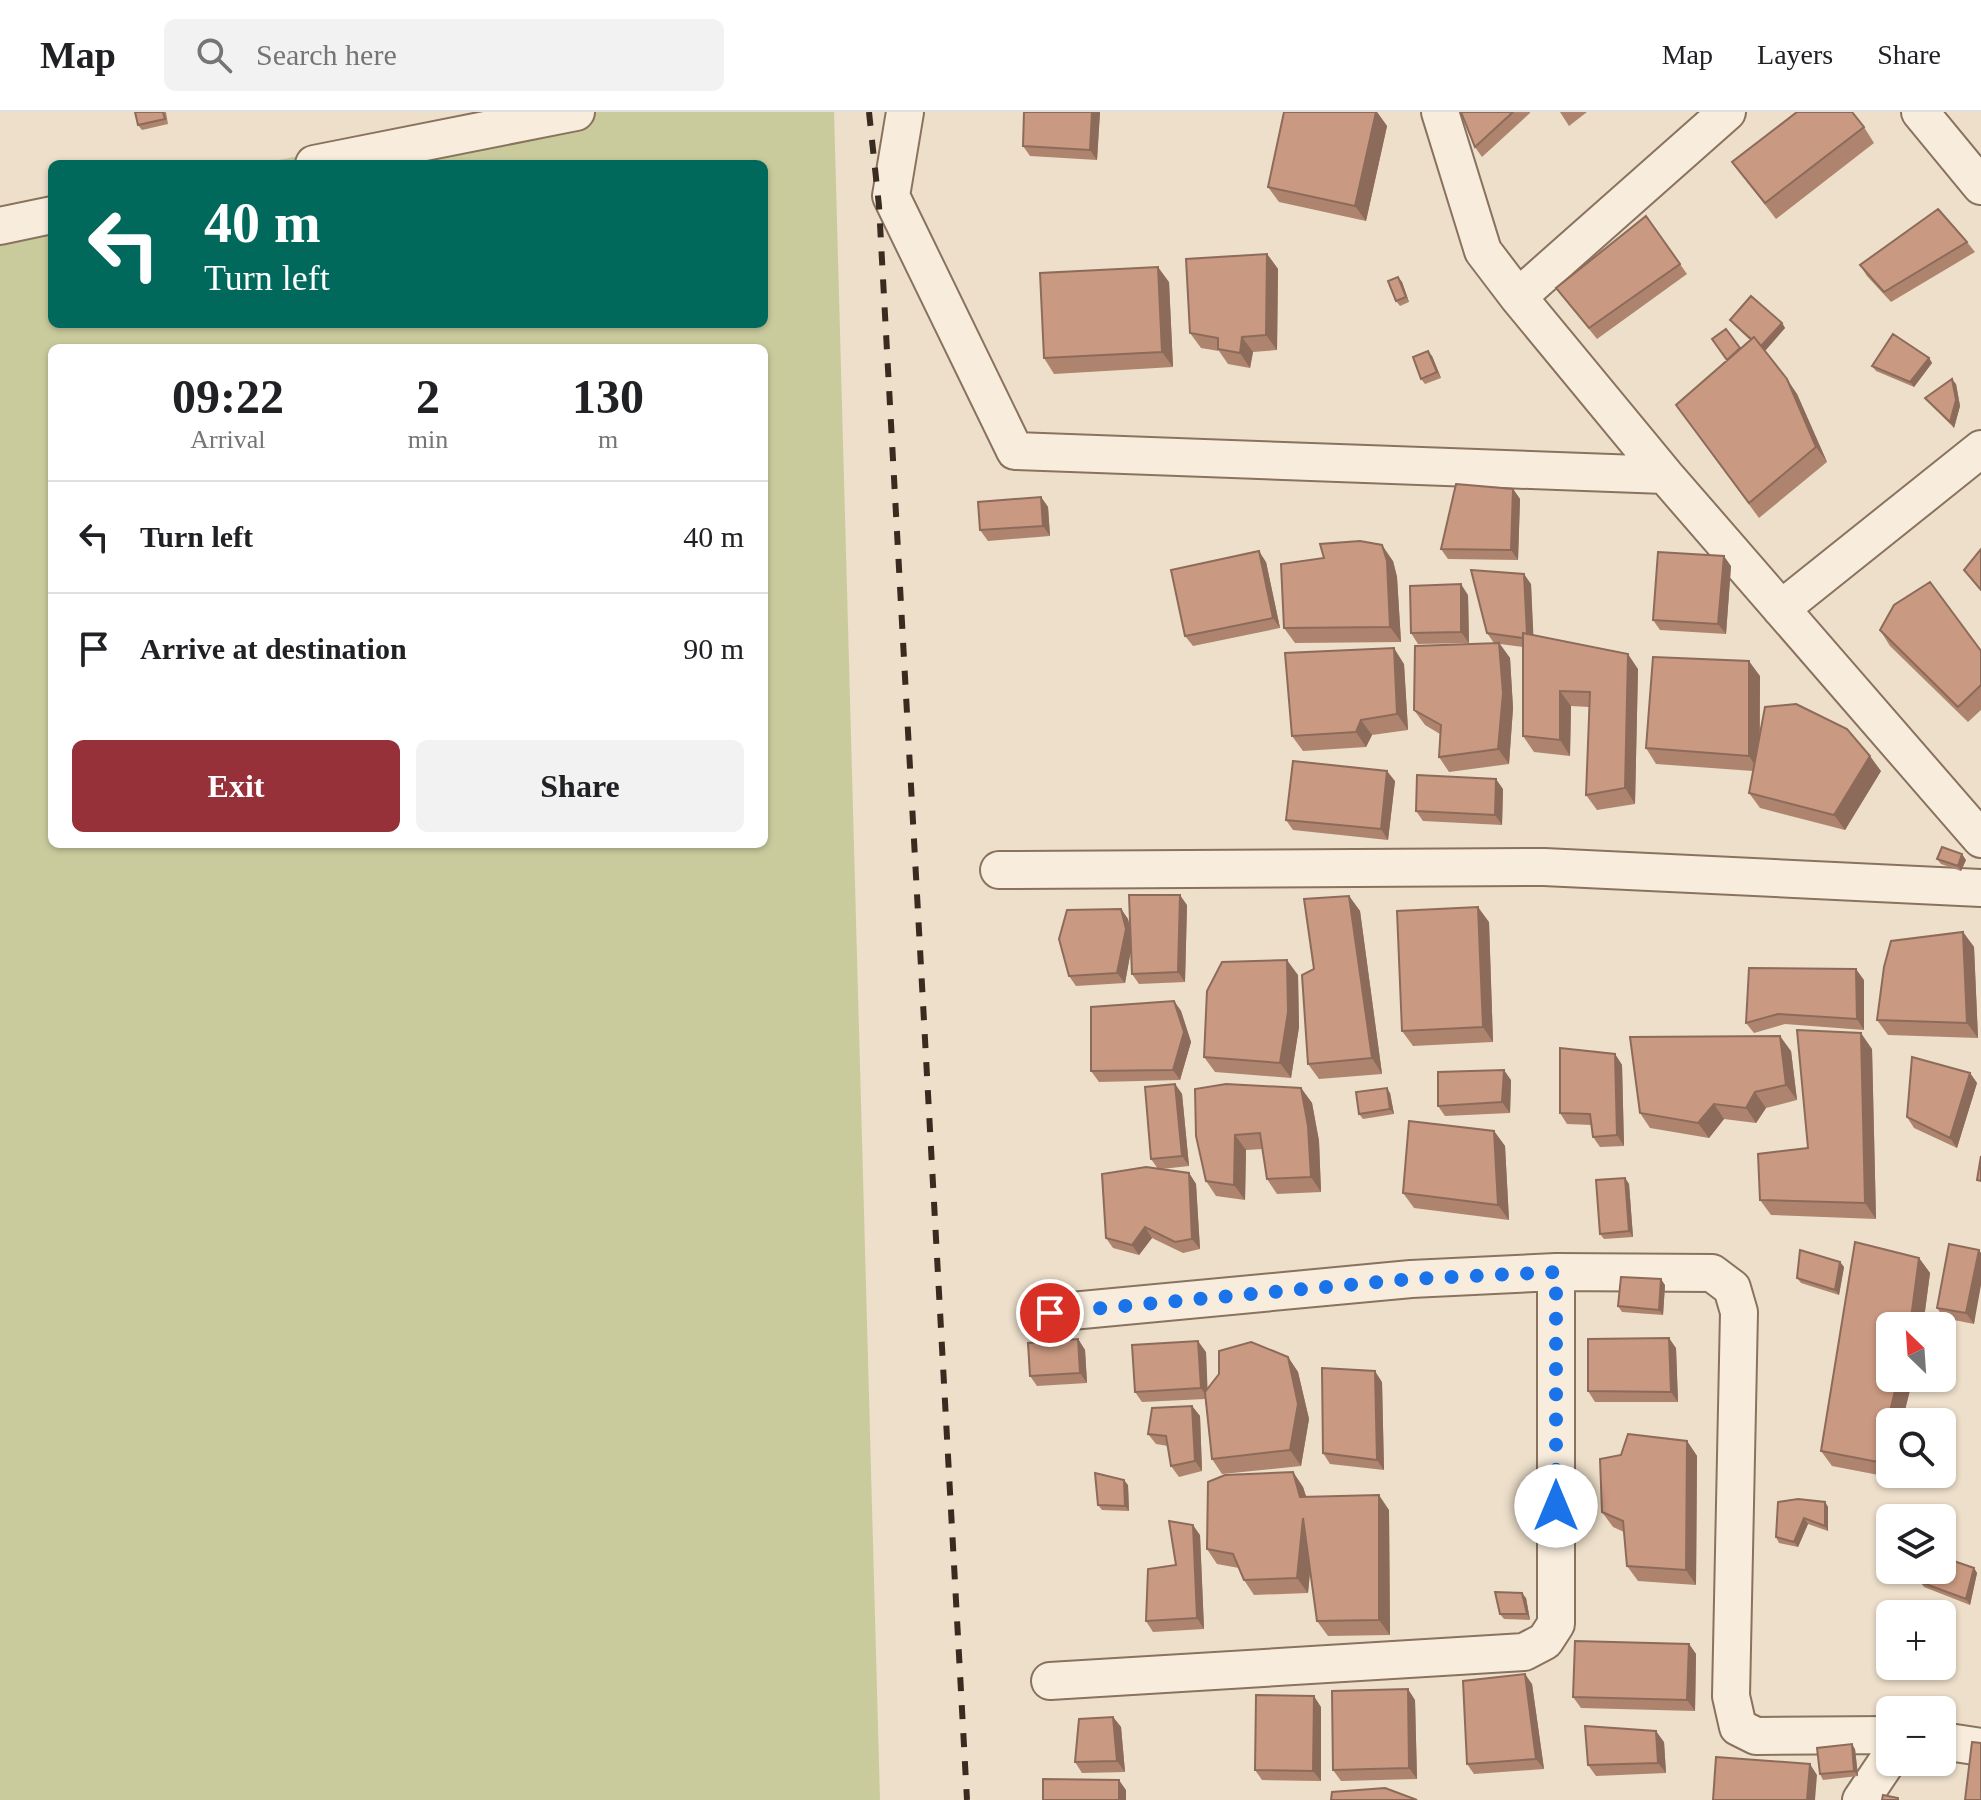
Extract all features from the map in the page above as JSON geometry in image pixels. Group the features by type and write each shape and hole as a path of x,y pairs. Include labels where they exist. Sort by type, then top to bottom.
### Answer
{"street":[{"path":"334,160 576,112"},
{"path":"905,112 891,196 1015,451 1665,475"},
{"path":"1440,112 1483,251 1665,475 1981,839"},
{"path":"1518,297 1727,112"},
{"path":"1920,112 1981,186"},
{"path":"0,226 48,216"},
{"path":"1781,609 1981,449"},
{"path":"999,870 1544,867 1981,888"},
{"path":"1050,1313 1411,1279 1556,1272 1712,1273 1732,1288 1739,1312 1731,1696 1738,1727 1756,1736 1876,1735"},
{"path":"1050,1681 1524,1652 1545,1641 1556,1624 1556,1272"},
{"path":"1956,1743 1981,1747"},
{"path":"1861,1800 1877,1776"}],"green space":[{"path":"516,112 834,112 880,1800 0,1800 0,216 48,207 48,328 768,328 768,160 279,160"}],"building":[{"path":"135,112 163,112 165,119 138,125"},
{"path":"1024,112 1092,112 1090,150 1023,146"},
{"path":"1284,112 1376,112 1355,206 1268,187"},
{"path":"1461,112 1513,112 1475,147"},
{"path":"1797,112 1852,112 1864,127 1765,203 1732,162"},
{"path":"1938,209 1967,242 1884,292 1860,265"},
{"path":"1646,216 1680,264 1589,328 1556,288"},
{"path":"1267,254 1266,335 1242,337 1240,353 1218,349 1218,338 1190,333 1186,259"},
{"path":"1158,267 1162,352 1044,358 1040,273"},
{"path":"1398,277 1406,297 1396,301 1388,281"},
{"path":"1751,296 1782,323 1761,346 1730,320"},
{"path":"1726,329 1740,348 1727,360 1712,339"},
{"path":"1893,334 1929,358 1910,382 1872,366"},
{"path":"1754,337 1787,379 1816,447 1749,503 1676,405"},
{"path":"1428,351 1437,372 1421,379 1413,357"},
{"path":"1952,379 1956,400 1950,422 1925,398"},
{"path":"1456,484 1513,489 1511,550 1441,549"},
{"path":"1041,497 1043,526 980,530 978,502"},
{"path":"1360,541 1382,545 1387,561 1390,627 1284,628 1281,564 1324,558 1320,544"},
{"path":"1981,549 1981,590 1964,570"},
{"path":"1259,551 1273,618 1185,636 1171,570"},
{"path":"1658,552 1724,556 1718,624 1653,620"},
{"path":"1471,570 1524,574 1527,634 1523,633 1523,638 1487,633"},
{"path":"1930,582 1981,651 1981,685 1958,707 1880,630 1894,605"},
{"path":"1461,584 1461,632 1411,633 1410,586"},
{"path":"1523,633 1628,654 1625,788 1586,795 1590,692 1560,691 1560,740 1523,736"},
{"path":"1499,643 1503,693 1498,749 1439,757 1441,725 1414,710 1415,646"},
{"path":"1394,648 1397,714 1361,720 1356,732 1292,736 1285,653"},
{"path":"1653,657 1749,661 1749,756 1646,748"},
{"path":"1796,704 1847,729 1870,756 1834,815 1749,793 1765,707"},
{"path":"1293,761 1387,771 1381,829 1286,820"},
{"path":"1417,775 1496,779 1495,815 1416,811"},
{"path":"1942,847 1962,854 1958,866 1937,859"},
{"path":"1129,895 1180,895 1178,972 1132,974"},
{"path":"1349,896 1372,1058 1308,1064 1302,975 1314,969 1304,899"},
{"path":"1478,907 1483,1027 1402,1031 1397,911"},
{"path":"1121,909 1126,929 1117,973 1069,976 1059,939 1067,910"},
{"path":"1963,932 1967,1023 1877,1020 1891,941"},
{"path":"1287,960 1288,1012 1280,1063 1204,1057 1207,991 1222,962"},
{"path":"1749,968 1856,969 1857,1019 1778,1014 1746,1023"},
{"path":"1174,1001 1184,1032 1173,1070 1091,1071 1091,1007"},
{"path":"1797,1030 1861,1033 1865,1203 1760,1200 1758,1154 1808,1148"},
{"path":"1780,1036 1786,1085 1755,1092 1746,1108 1714,1104 1698,1123 1640,1113 1630,1037"},
{"path":"1560,1048 1615,1054 1617,1135 1593,1137 1590,1114 1560,1113"},
{"path":"1912,1057 1970,1073 1950,1138 1907,1117"},
{"path":"1504,1070 1502,1102 1438,1106 1438,1072"},
{"path":"1175,1084 1182,1156 1151,1159 1145,1087"},
{"path":"1226,1084 1301,1088 1308,1126 1311,1177 1267,1179 1260,1133 1235,1135 1234,1185 1206,1181 1196,1136 1195,1089"},
{"path":"1387,1088 1390,1109 1359,1114 1356,1092"},
{"path":"1409,1121 1494,1131 1498,1205 1403,1193"},
{"path":"1981,1156 1981,1181 1977,1180"},
{"path":"1146,1167 1189,1173 1192,1239 1175,1242 1145,1227 1132,1245 1106,1238 1102,1174"},
{"path":"1625,1178 1629,1231 1600,1234 1596,1180"},
{"path":"1855,1242 1919,1258 1912,1312 1876,1312 1876,1392 1895,1392 1891,1408 1876,1408 1876,1462 1821,1451"},
{"path":"1949,1244 1979,1250 1966,1313 1937,1308"},
{"path":"1800,1250 1840,1262 1835,1290 1797,1278"},
{"path":"1621,1277 1661,1279 1659,1310 1618,1306"},
{"path":"1669,1338 1671,1392 1588,1391 1588,1339"},
{"path":"1078,1339 1080,1373 1030,1376 1028,1343"},
{"path":"1198,1341 1201,1388 1135,1392 1132,1345"},
{"path":"1251,1342 1288,1357 1298,1404 1290,1450 1212,1459 1205,1392 1219,1374 1219,1351"},
{"path":"1322,1368 1375,1371 1377,1460 1323,1453"},
{"path":"1192,1406 1195,1461 1171,1466 1166,1436 1148,1434 1152,1408"},
{"path":"1628,1434 1687,1441 1686,1570 1627,1566 1623,1521 1602,1512 1600,1459 1621,1455"},
{"path":"1293,1472 1300,1497 1379,1495 1379,1620 1317,1621 1303,1518 1297,1578 1244,1580 1233,1554 1207,1549 1208,1482 1225,1475"},
{"path":"1095,1473 1124,1480 1125,1506 1098,1505"},
{"path":"1798,1499 1825,1502 1825,1526 1804,1518 1794,1542 1776,1537 1778,1502"},
{"path":"1169,1521 1193,1525 1197,1618 1146,1621 1148,1569 1176,1565"},
{"path":"1956,1562 1974,1568 1966,1599 1925,1584 1956,1584"},
{"path":"1495,1592 1522,1593 1527,1614 1500,1614"},
{"path":"1575,1641 1689,1644 1687,1700 1573,1697"},
{"path":"1525,1674 1536,1759 1467,1764 1463,1681"},
{"path":"1408,1689 1409,1768 1333,1770 1332,1691"},
{"path":"1256,1695 1314,1696 1313,1771 1255,1770"},
{"path":"1113,1717 1117,1761 1075,1762 1079,1719"},
{"path":"1585,1726 1656,1731 1658,1763 1588,1765"},
{"path":"1972,1742 1981,1743 1981,1800 1965,1800"},
{"path":"1852,1744 1854,1771 1820,1774 1817,1748"},
{"path":"1716,1757 1810,1764 1807,1800 1713,1800"},
{"path":"1043,1779 1119,1780 1119,1800 1043,1800"},
{"path":"1385,1788 1417,1800 1331,1800 1332,1792"},
{"path":"1883,1795 1898,1798 1898,1800 1882,1800"}],"railway":[{"path":"869,112 879,206 967,1800"}],"route":[{"path":"1050,1313 1411,1279 1556,1272 1556,1506"}]}
